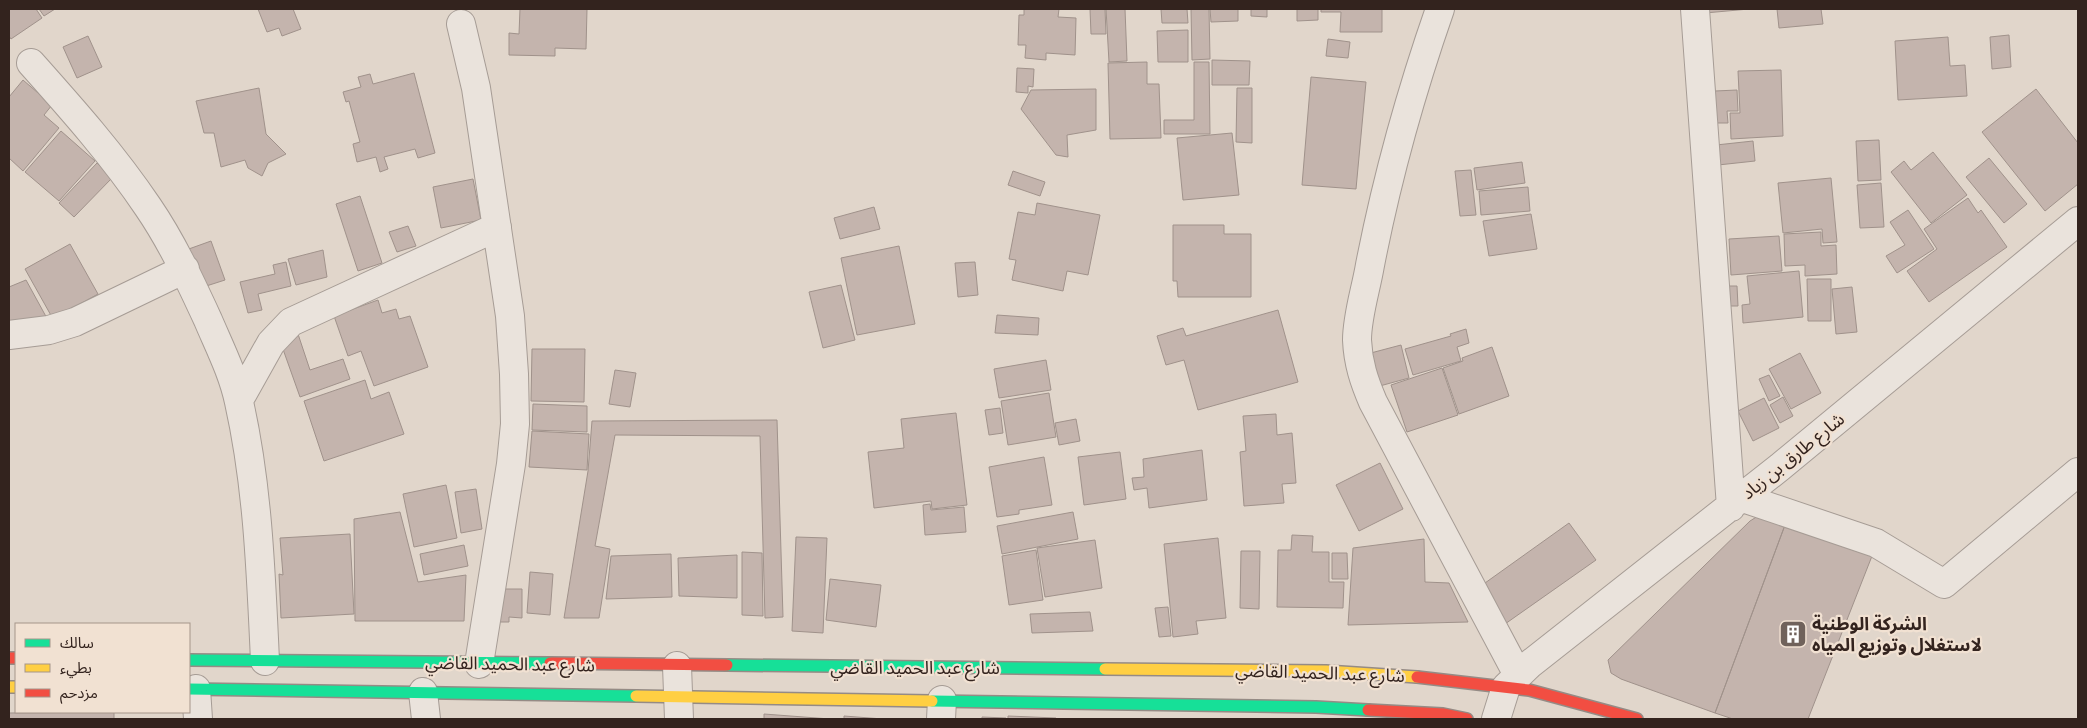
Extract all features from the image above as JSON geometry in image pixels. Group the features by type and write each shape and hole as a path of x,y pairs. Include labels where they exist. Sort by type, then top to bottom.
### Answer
{"main road":[{"name":"شارع عبد الحميد القاضي","path":"190,660 1326,671 1512,681 1637,719"},
{"name":"شارع عبد الحميد القاضي","path":"193,689 423,692 679,707 942,710 1316,707 1443,714 1467,719"}],"street":[{"path":"1440,9 1410,102 1378,226 1357,337 1358,360 1363,380 1512,681 1496,719"},
{"path":"1695,9 1736,502 1876,543 1944,584 2078,472"},
{"path":"461,24 476,88 510,316 515,424 511,464 478,664"},
{"path":"31,63 120,168 149,208 185,270 225,358 239,400 251,472 260,557 266,661"},
{"name":"شارع طارق بن زياد","path":"1512,681 1736,502 2078,221"},
{"path":"239,400 270,343 291,322 496,227"},
{"path":"9,335 49,330 75,322 185,270"},
{"path":"677,666 679,707"},
{"path":"193,689 198,719"},
{"path":"423,692 426,719"}],"building":[{"path":"9,9 36,9 42,18 11,39 9,36"},
{"path":"39,9 55,9 44,16"},
{"path":"258,9 293,9 301,29 282,36 279,28 267,32"},
{"path":"520,9 587,9 586,49 555,48 555,56 509,55 509,33 519,34"},
{"path":"1024,9 1059,9 1058,17 1076,18 1075,55 1046,53 1046,60 1025,58 1026,45 1018,45 1019,15 1024,15"},
{"path":"1090,9 1105,9 1106,34 1091,34"},
{"path":"1106,9 1125,9 1127,61 1109,62"},
{"path":"1161,9 1187,9 1188,23 1162,23"},
{"path":"1191,9 1209,9 1210,59 1192,60"},
{"path":"1210,9 1238,9 1238,21 1211,22"},
{"path":"1251,9 1267,9 1267,17 1251,16"},
{"path":"1297,9 1318,9 1318,20 1297,21"},
{"path":"1321,9 1382,9 1382,32 1340,32 1341,12 1321,12"},
{"path":"1704,9 1749,9 1705,13"},
{"path":"1777,9 1821,9 1823,24 1779,28"},
{"path":"1188,30 1188,62 1158,62 1157,31"},
{"path":"2009,35 2011,67 1992,69 1990,37"},
{"path":"88,36 102,67 77,78 63,47"},
{"path":"1948,37 1950,66 1965,65 1967,96 1898,100 1895,41"},
{"path":"1328,39 1350,42 1348,58 1326,56"},
{"path":"1212,60 1250,61 1249,85 1212,85"},
{"path":"1147,62 1147,84 1159,84 1161,138 1110,139 1108,63"},
{"path":"1194,62 1209,62 1210,134 1164,134 1164,120 1194,120"},
{"path":"1017,68 1034,69 1033,87 1028,86 1028,93 1016,92"},
{"path":"1781,70 1783,136 1731,139 1730,113 1740,113 1738,71"},
{"path":"414,73 435,153 418,158 415,149 384,157 388,169 380,172 376,157 357,162 353,144 360,142 349,101 346,102 343,92 361,87 358,77 370,74 373,84"},
{"path":"1311,77 1366,82 1356,189 1302,185"},
{"path":"23,80 52,105 44,115 59,128 23,171 9,158 9,97"},
{"path":"259,88 266,134 286,154 268,163 262,176 248,168 245,160 221,167 214,133 204,133 196,101"},
{"path":"1237,88 1252,88 1252,143 1236,142"},
{"path":"1096,89 1096,130 1067,135 1068,157 1056,155 1021,109 1031,90"},
{"path":"2036,89 2078,143 2078,184 2045,211 1982,132"},
{"path":"1737,90 1738,111 1727,111 1728,123 1716,123 1715,91"},
{"path":"61,131 95,161 59,201 25,172"},
{"path":"1232,133 1239,195 1183,200 1177,138"},
{"path":"1879,140 1881,180 1858,181 1856,141"},
{"path":"1753,141 1755,161 1718,165 1716,145"},
{"path":"1933,152 1967,195 1931,223 1891,172 1904,161 1911,170"},
{"path":"1989,158 2027,204 2004,223 1966,177"},
{"path":"1522,162 1525,183 1477,190 1474,168"},
{"path":"97,163 112,178 74,217 59,203"},
{"path":"1471,170 1476,215 1460,216 1455,171"},
{"path":"1013,171 1045,182 1040,196 1008,185"},
{"path":"1831,178 1837,242 1823,243 1822,229 1783,233 1778,183"},
{"path":"473,179 481,220 441,228 433,187"},
{"path":"1881,183 1884,227 1860,228 1857,185"},
{"path":"1528,187 1530,211 1481,215 1479,191"},
{"path":"360,196 382,263 358,271 336,204"},
{"path":"1968,198 1978,213 1981,210 2007,247 1929,302 1907,271 1937,249 1924,229"},
{"path":"1037,203 1100,215 1088,275 1067,271 1063,291 1012,280 1016,260 1009,259 1018,212 1035,215"},
{"path":"874,207 880,229 840,239 834,218"},
{"path":"1908,210 1934,249 1897,273 1886,256 1905,245 1890,222"},
{"path":"1531,214 1537,249 1489,256 1483,221"},
{"path":"1173,225 1224,225 1224,234 1251,234 1251,297 1178,297 1177,281 1173,281"},
{"path":"408,226 416,246 397,252 389,232"},
{"path":"1821,232 1821,246 1836,245 1837,274 1805,276 1805,265 1785,266 1784,234"},
{"path":"1779,236 1782,271 1731,275 1729,239"},
{"path":"211,241 225,280 200,288 186,250"},
{"path":"70,244 98,294 53,319 25,269"},
{"path":"899,246 915,324 857,335 841,258"},
{"path":"323,250 327,277 296,285 288,259"},
{"path":"286,262 291,286 258,294 262,310 248,313 240,282 275,274 273,265"},
{"path":"975,262 978,295 958,297 955,263"},
{"path":"1799,271 1803,317 1743,323 1742,305 1750,304 1747,276"},
{"path":"1807,279 1831,279 1831,321 1808,321"},
{"path":"26,280 49,322 9,325 9,287"},
{"path":"841,285 855,340 823,348 809,292"},
{"path":"1728,286 1737,286 1738,306 1729,306"},
{"path":"1852,287 1857,332 1836,334 1832,289"},
{"path":"378,300 382,313 396,309 399,319 410,316 428,367 374,386 361,351 348,356 334,316"},
{"path":"1278,310 1298,382 1198,410 1184,360 1166,365 1157,336 1183,328 1186,336"},
{"path":"997,315 1039,318 1038,335 995,333"},
{"path":"1466,329 1469,343 1457,347 1461,361 1413,375 1405,349 1451,336 1450,334"},
{"path":"297,331 310,370 343,359 350,379 300,397 279,338"},
{"path":"1401,345 1409,378 1376,387 1367,354"},
{"path":"1492,347 1509,396 1459,414 1443,368 1463,361 1462,358"},
{"path":"532,349 585,349 584,402 531,401"},
{"path":"1800,353 1821,393 1791,409 1769,369"},
{"path":"1046,360 1051,390 999,398 994,369"},
{"path":"1442,368 1458,415 1407,432 1391,385"},
{"path":"615,370 636,373 630,407 609,404"},
{"path":"1769,375 1780,396 1769,401 1759,379"},
{"path":"365,380 371,399 389,392 404,434 324,461 304,401"},
{"path":"1049,393 1056,437 1008,445 1001,401"},
{"path":"1783,397 1793,416 1780,423 1770,405"},
{"path":"1764,398 1779,428 1753,441 1738,411"},
{"path":"533,404 587,406 587,432 532,430"},
{"path":"1000,408 1003,433 989,435 985,410"},
{"path":"956,413 967,505 932,509 931,501 874,508 868,452 904,448 901,419"},
{"path":"1276,414 1277,435 1292,433 1296,483 1282,484 1284,503 1244,506 1240,452 1246,451 1243,416"},
{"path":"1076,419 1080,441 1059,445 1055,423"},
{"path":"777,420 783,617 765,618 760,436 615,435 595,546 610,549 599,618 564,618 588,471 592,421"},
{"path":"532,431 589,434 587,470 529,467"},
{"path":"1202,450 1207,500 1149,508 1147,488 1134,490 1132,478 1144,477 1143,459"},
{"path":"1120,452 1126,499 1084,505 1078,457"},
{"path":"1044,457 1052,505 1019,510 1019,514 997,517 989,467"},
{"path":"1380,463 1403,509 1359,531 1336,485"},
{"path":"446,485 457,538 414,547 403,494"},
{"path":"476,489 482,529 461,533 455,492"},
{"path":"930,504 931,510 964,507 966,532 925,535 923,505"},
{"path":"400,512 418,582 466,575 464,621 355,621 354,519"},
{"path":"1073,512 1078,539 1002,554 997,526"},
{"path":"1758,516 1785,525 1715,713 1621,679 1611,673 1608,660 1750,521"},
{"path":"1569,523 1596,560 1505,624 1478,588"},
{"name":"الشركة الوطنية لاستغلال وتوزيع المياه","path":"1785,525 1872,556 1808,719 1733,719 1715,713"},
{"path":"350,534 354,614 281,618 279,574 283,575 280,538"},
{"path":"1292,535 1313,536 1312,552 1329,552 1329,582 1344,582 1343,608 1277,607 1278,550 1291,550"},
{"path":"796,537 827,538 823,633 792,631"},
{"path":"1218,538 1226,618 1196,621 1198,634 1173,637 1164,544"},
{"path":"1424,539 1425,582 1449,583 1468,622 1348,625 1353,548"},
{"path":"1095,540 1102,588 1045,597 1037,548"},
{"path":"464,545 468,566 424,575 420,554"},
{"path":"1036,550 1043,600 1009,605 1002,556"},
{"path":"1241,551 1260,551 1259,609 1240,608"},
{"path":"742,552 762,553 763,616 742,615"},
{"path":"1332,553 1347,553 1348,579 1332,579"},
{"path":"671,554 672,597 606,599 611,556"},
{"path":"737,555 737,598 679,596 678,558"},
{"path":"530,572 553,574 550,615 527,613"},
{"path":"830,579 881,585 876,627 826,620"},
{"path":"494,589 522,589 522,618 509,617 509,622 493,622"},
{"path":"1168,607 1171,636 1159,637 1155,608"},
{"path":"1090,612 1093,631 1032,633 1030,614"},
{"path":"9,713 114,713 114,719 9,719"},
{"path":"764,714 830,719 764,719"},
{"path":"844,716 883,719 844,719"},
{"path":"1008,716 1056,718 1056,719 1008,719"},
{"path":"982,717 1006,718 1006,719 982,719"}],"traffic: fast":[{"path":"190,660 550,663"},
{"path":"727,665 1105,669"},
{"path":"190,689 636,696"},
{"path":"932,701 1316,707 1368,710"}],"traffic: slow":[{"path":"1105,669 1326,671 1417,677"},
{"path":"9,687 15,687"},
{"path":"636,696 932,701"}],"traffic: jam":[{"path":"9,658 15,658"},
{"path":"550,663 727,665"},
{"path":"1417,677 1529,690 1637,719"},
{"path":"1368,710 1443,714 1467,719"}],"place":[{"name":"الشركة الوطنية لاستغلال وتوزيع المياه","path":"1793,634"}]}
